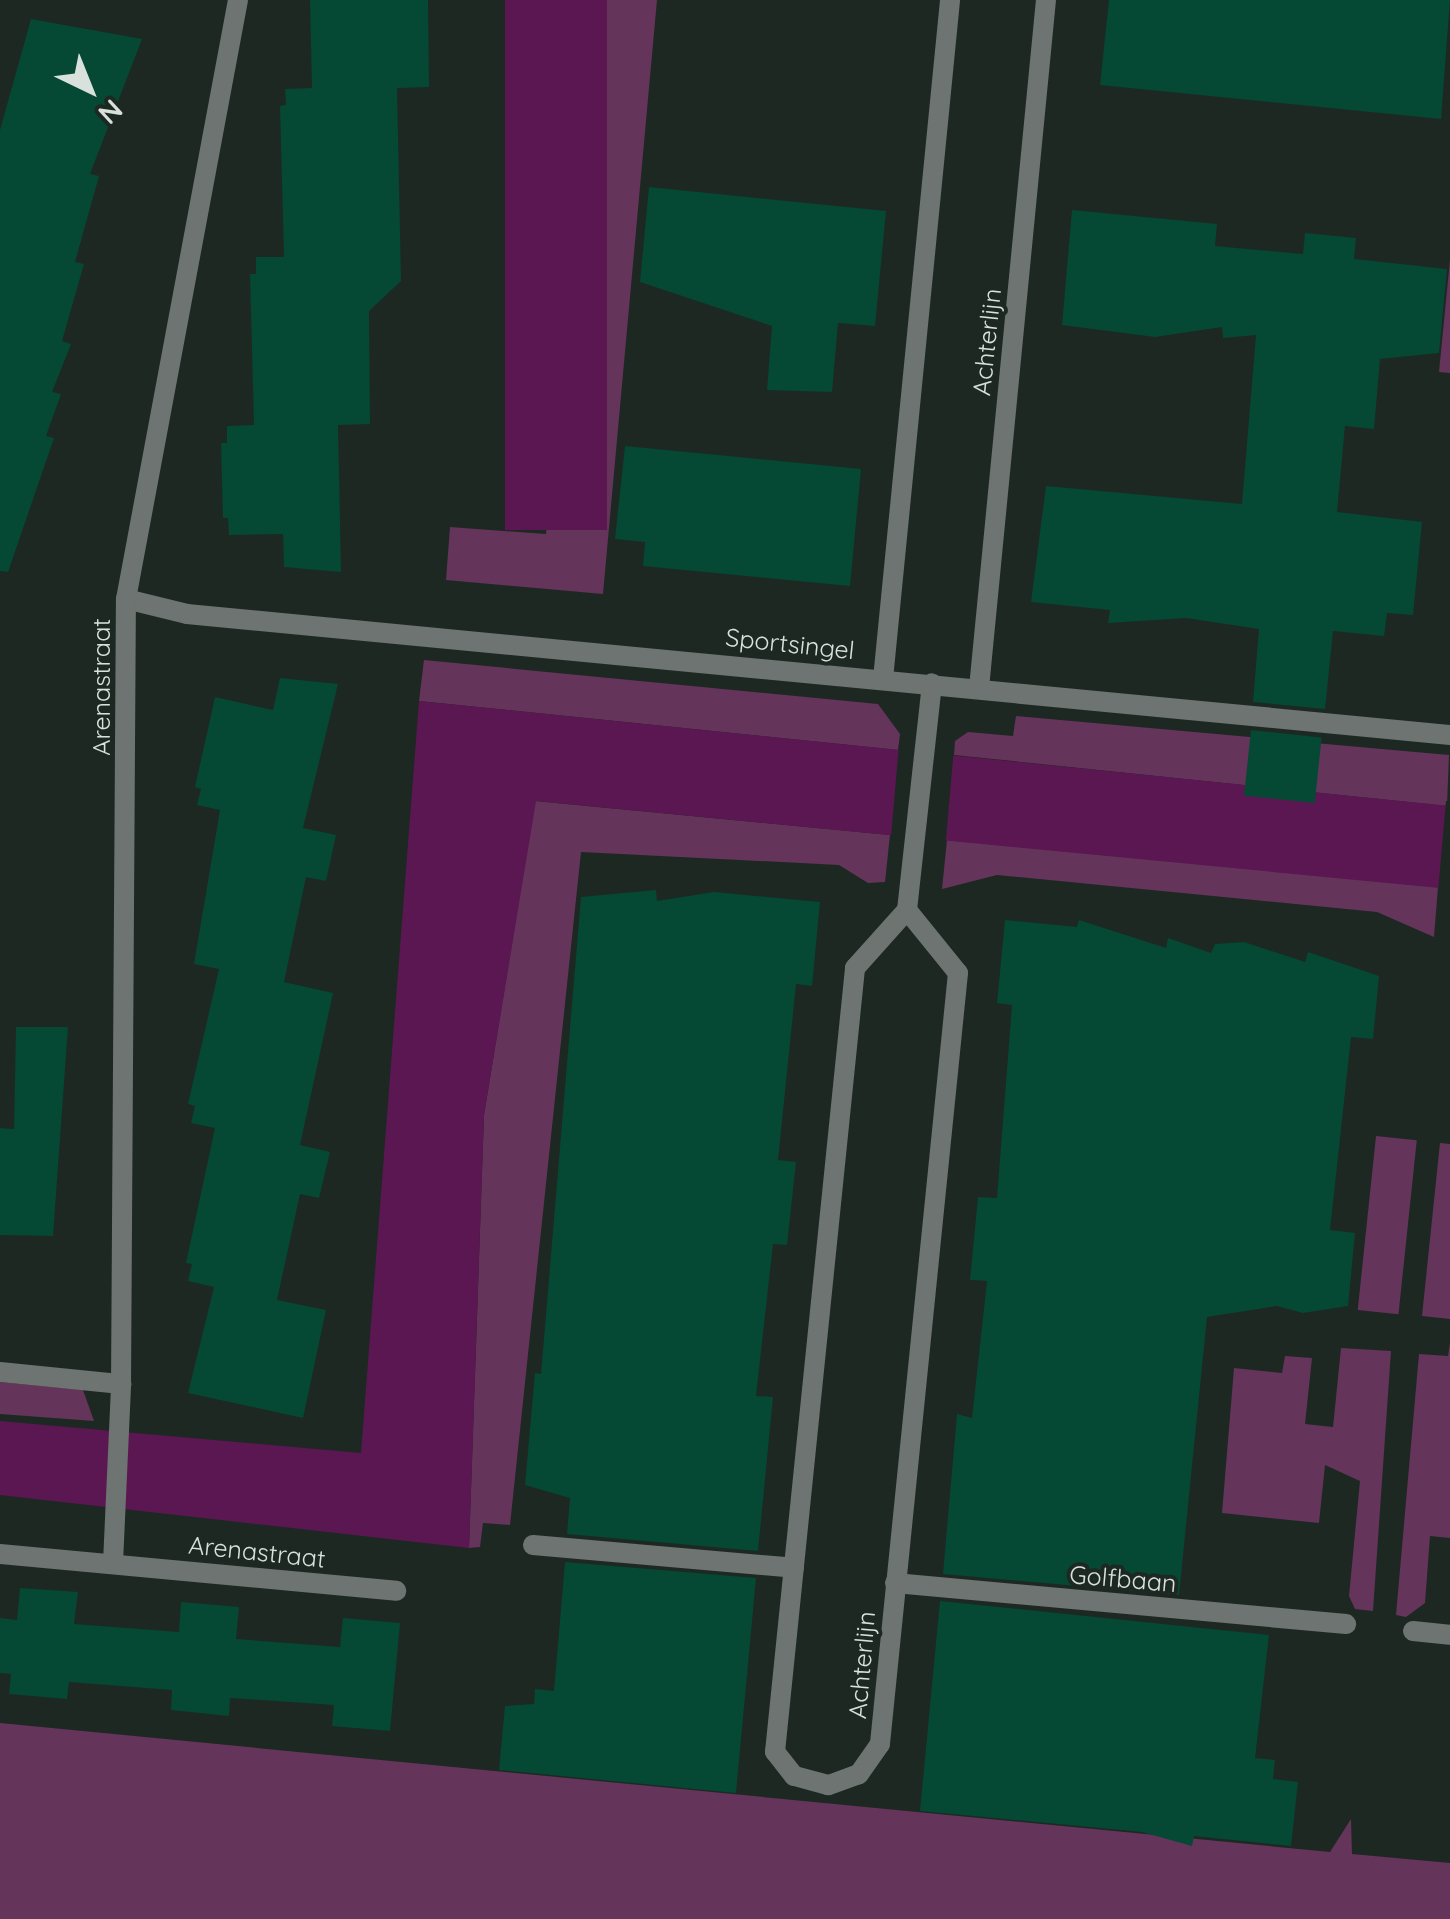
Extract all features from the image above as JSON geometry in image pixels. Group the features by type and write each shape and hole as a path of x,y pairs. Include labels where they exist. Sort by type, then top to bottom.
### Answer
{"street":[{"name":"Arenastraat","path":"112,1563 121,1384 126,599 238,0"},
{"path":"884,678 950,0"},
{"name":"Achterlijn","path":"979,688 1046,0"},
{"name":"Sportsingel","path":"126,599 186,614 1450,734"},
{"path":"908,910 932,684"},
{"name":"Achterlijn","path":"908,910 958,973 880,1744 859,1774 828,1786 794,1776 775,1752 855,968 908,910"},
{"path":"0,1372 121,1384"},
{"path":"533,1545 794,1568"},
{"name":"Arenastraat","path":"0,1554 396,1591"},
{"name":"Golfbaan","path":"895,1584 1346,1624"},
{"path":"1413,1631 1450,1635"}],"shaded area":[{"path":"505,0 607,0 607,530 505,530"},
{"path":"607,0 657,0 603,594 446,580 450,527 546,534"},
{"path":"1450,260 1450,373 1439,372"},
{"path":"424,660 878,704 900,734 898,750 419,701"},
{"path":"419,701 1450,806 1450,889 536,801 484,1115 469,1548 0,1495 0,1421 361,1453"},
{"path":"1016,716 1449,755 1447,806 954,755 955,741 968,732 1013,736"},
{"path":"535,801 890,835 885,882 868,883 839,865 581,852 510,1525 483,1523 480,1547 469,1548 484,1115"},
{"path":"947,840 1438,887 1434,937 1377,912 997,875 942,889"},
{"path":"1376,1136 1417,1140 1398,1314 1358,1310"},
{"path":"1440,1143 1450,1144 1450,1319 1422,1316"},
{"path":"1450,1342 1450,1538 1430,1536 1425,1603 1406,1617 1396,1615 1419,1354 1448,1356"},
{"path":"1341,1348 1391,1351 1373,1611 1355,1609 1349,1596 1360,1481 1325,1465 1319,1523 1222,1513 1234,1368 1282,1373 1285,1356 1312,1358 1305,1424 1333,1427"},
{"path":"0,1382 83,1390 94,1421 0,1414"},
{"path":"0,1723 1330,1852 1351,1819 1352,1854 1450,1863 1450,1919 0,1919"}],"pier":[{"path":"899,745 954,750 946,844 891,840"},
{"path":"1446,801 1450,801 1450,894 1438,892"}],"building":[{"path":"310,0 428,0 429,87 397,88 401,281 369,311 370,424 338,425 341,572 284,567 283,534 229,535 228,518 223,518 221,443 227,443 227,426 254,425 250,274 256,274 256,257 284,257 280,106 286,105 285,89 312,88"},
{"path":"1109,0 1450,0 1441,119 1100,85"},
{"path":"31,19 142,39 90,174 99,176 75,262 84,264 62,341 71,344 52,392 61,394 46,436 54,438 8,572 0,571 0,130"},
{"path":"649,187 886,211 875,326 838,323 832,392 767,390 772,326 640,282"},
{"path":"1072,210 1217,224 1215,246 1303,254 1305,233 1356,238 1354,259 1447,269 1439,353 1380,359 1374,429 1345,426 1337,512 1422,522 1413,615 1387,613 1384,636 1333,631 1325,709 1253,702 1259,629 1186,618 1108,623 1110,610 1031,602 1046,486 1242,504 1256,335 1223,338 1222,327 1155,337 1062,325"},
{"path":"625,446 861,469 850,586 643,566 645,542 615,539"},
{"path":"280,678 338,684 303,828 336,835 326,881 306,877 284,982 333,993 300,1145 330,1152 319,1198 300,1194 277,1300 326,1310 303,1418 188,1393 214,1287 188,1281 192,1264 186,1263 215,1128 191,1123 195,1106 188,1104 219,969 194,964 220,810 197,805 201,789 195,787 215,697 273,710"},
{"path":"1251,730 1322,737 1315,803 1244,796"},
{"path":"656,890 657,901 714,892 820,902 812,986 796,984 778,1160 796,1162 787,1245 773,1244 756,1396 773,1397 758,1551 567,1534 570,1498 525,1485 535,1373 541,1374 581,897"},
{"path":"1005,920 1077,927 1079,920 1166,948 1168,938 1211,953 1215,944 1244,942 1305,962 1308,952 1379,976 1373,1039 1351,1037 1330,1230 1355,1233 1348,1306 1303,1313 1277,1306 1207,1317 1179,1595 943,1574 957,1414 972,1418 987,1281 970,1280 978,1197 997,1198 1012,1005 997,1003"},
{"path":"16,1027 68,1027 53,1236 0,1235 0,1128 14,1129"},
{"path":"565,1562 756,1578 736,1793 499,1770 505,1706 534,1704 535,1689 554,1691"},
{"path":"20,1588 78,1592 74,1624 179,1632 181,1602 239,1607 236,1639 340,1647 343,1618 400,1623 390,1731 332,1726 334,1705 230,1698 229,1716 171,1710 172,1690 69,1682 67,1699 9,1694 11,1674 0,1673 0,1618 17,1620"},
{"path":"940,1601 1269,1635 1255,1758 1275,1760 1273,1779 1298,1782 1291,1846 1194,1836 1192,1846 1142,1832 920,1811"}]}
